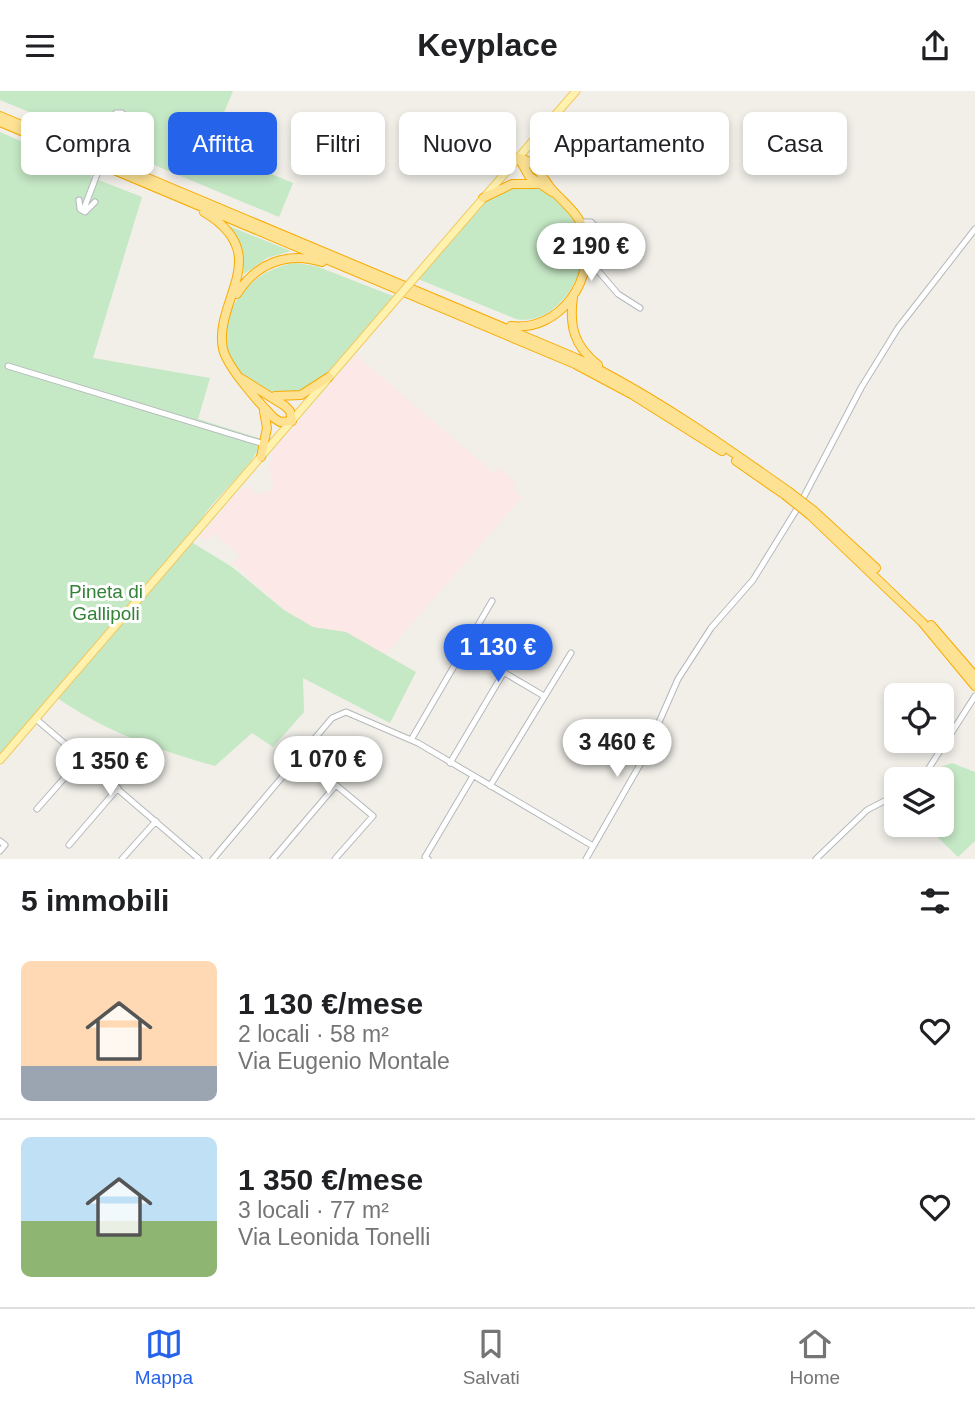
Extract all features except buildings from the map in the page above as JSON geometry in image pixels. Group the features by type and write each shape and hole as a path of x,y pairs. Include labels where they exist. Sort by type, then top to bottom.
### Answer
{"highway":[{"path":"0,116 501,325 615,377"},
{"path":"0,122 575,364 687,427 786,493"},
{"path":"519,157 530,161"},
{"path":"519,157 523,169 537,184 557,195"},
{"path":"542,175 580,222 585,234 586,260 574,294 571,320 576,340 588,357 615,377 690,422 812,513 922,622 974,681"},
{"path":"135,179 204,213 229,235 237,253 239,277 224,322 222,339 226,356 242,379 278,421 292,421 288,408 242,379"},
{"path":"483,198 512,184 537,184"},
{"path":"224,322 248,279 265,266 284,258 312,259 383,283"},
{"path":"501,325 534,326 547,321 558,315 574,294"},
{"path":"261,391 279,397 301,395 330,377"},
{"path":"261,457 267,428 263,405"}],"main road":[{"path":"557,112 576,91"},
{"path":"0,760 530,144"}],"street":[{"path":"83,211 97,175"},
{"path":"79,200 78,206 83,211"},
{"path":"83,211 89,210 95,202"},
{"path":"580,222 591,222 600,230 594,266 618,294 639,308"},
{"path":"586,859 642,761 678,679 711,628 753,579 800,504 861,388 898,328 975,229"},
{"path":"8,366 264,444"},
{"path":"411,740 492,601"},
{"path":"464,649 544,697"},
{"path":"490,786 570,653"},
{"path":"450,762 504,672"},
{"path":"930,767 975,696"},
{"path":"213,859 332,717 344,712 411,740 593,846"},
{"path":"36,719 197,858"},
{"path":"301,755 373,815 335,859"},
{"path":"37,810 82,758"},
{"path":"428,859 425,857 472,776"},
{"path":"273,859 336,785"},
{"path":"69,845 118,788"},
{"path":"816,859 867,810 884,801"},
{"path":"122,859 156,821"},
{"path":"0,841 5,845 0,851"}],"shaded area":[{"path":"356,355 494,473 499,468 517,483 513,489 522,497 364,679 232,563 240,556 214,533 207,541 201,536 242,488 250,487 258,495 274,489 269,469 272,453"}],"green space":[{"path":"0,91 233,91 224,112 168,112 168,171 154,165 154,112 29,112 0,100"},
{"name":"Pineta di Gallipoli","path":"0,132 21,141 21,175 91,175 142,197 93,358 210,378 198,419 262,439 247,466 205,515 197,528 193,543 232,567 284,610 313,627 346,632 416,672 390,723 303,678 304,712 273,747 252,733 215,766 110,729 52,694 0,754"},
{"path":"178,175 274,175 293,183 279,217"},
{"path":"511,185 538,187 552,195 574,220 583,245 579,272 565,297 555,308 530,319 516,319 418,279 485,200"},
{"path":"229,226 291,251 267,258 244,274 241,249"},
{"path":"295,263 316,266 393,296 340,362 317,384 294,394 281,394 256,385 238,369 228,351 226,332 230,313 240,295 255,280 273,269"},
{"path":"952,763 975,772 975,841 958,857 937,837 954,837 954,767 941,767"}]}
